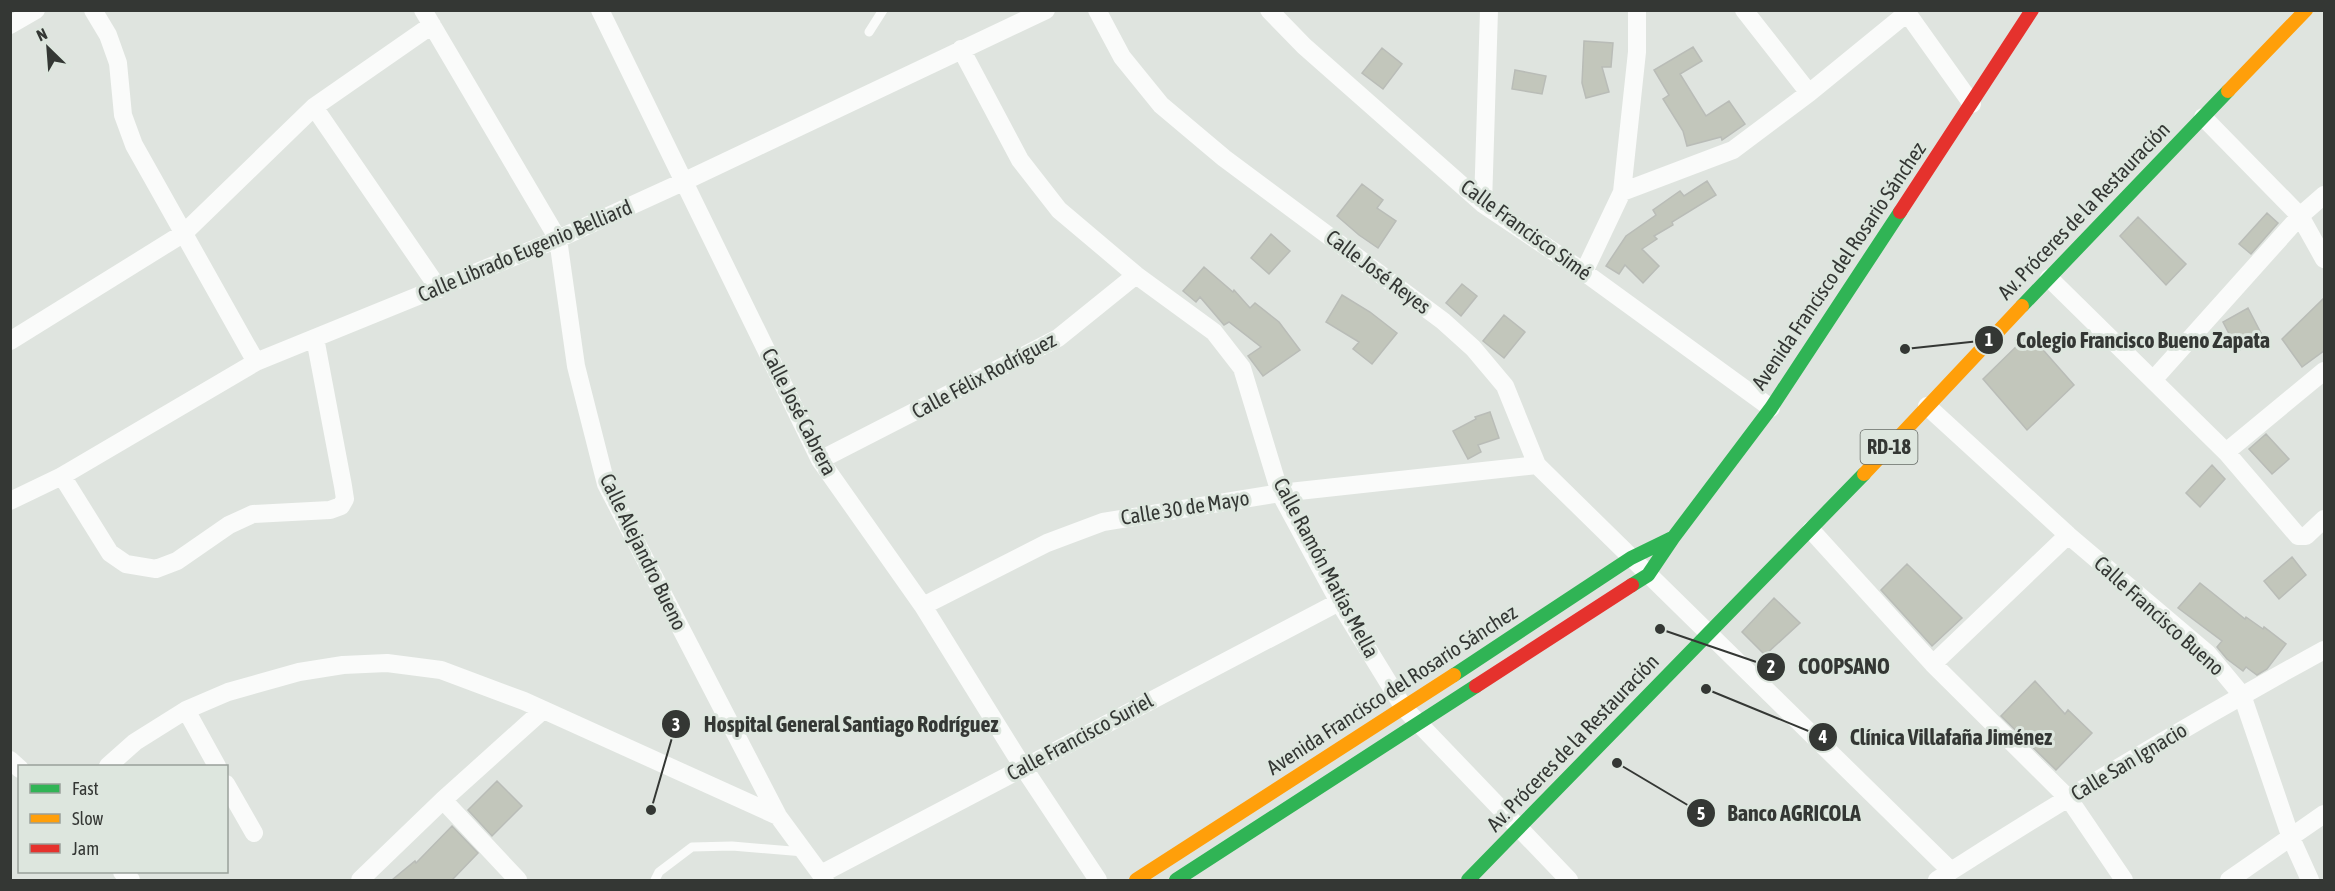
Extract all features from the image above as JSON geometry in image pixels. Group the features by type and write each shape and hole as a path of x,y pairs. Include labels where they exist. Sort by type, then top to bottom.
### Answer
{"main road":[{"name":"Avenida Francisco del Rosario Sánchez","path":"1176,880 1648,575 1673,538 1771,408 2032,10"},
{"name":"Av. Próceres de la Restauración","path":"1468,880 1811,530 2306,10"},
{"name":"Avenida Francisco del Rosario Sánchez","path":"1136,880 1404,708 1630,558 1673,538"}],"street":[{"path":"10,25 36,10"},
{"path":"93,10 108,35 118,63 123,115 134,145 256,362"},
{"name":"Calle José Cabrera","path":"600,10 820,460 923,606 1023,766 1098,880"},
{"name":"Calle Librado Eugenio Belliard","path":"10,501 62,476 256,362 558,239 1046,10"},
{"name":"Calle José Reyes","path":"1097,10 1122,57 1161,105 1224,158 1443,321 1473,348 1505,386 1537,465 1630,558 1709,632 1944,876"},
{"name":"Calle Francisco Simé","path":"1269,10 1304,46 1483,204 1584,272 1771,408"},
{"path":"1483,204 1489,10"},
{"path":"1584,272 1622,192 1637,52 1637,10"},
{"path":"1744,10 1809,93"},
{"path":"1622,192 1733,150 1809,93 1906,12 1972,104"},
{"path":"10,341 184,233 314,107 427,18"},
{"name":"Calle Alejandro Bueno","path":"427,18 558,239 576,366 606,484 778,816 823,877"},
{"name":"Calle Ramón Matías Mella","path":"961,49 1020,160 1059,210 1137,275 1214,332 1242,368 1280,493 1339,602 1404,708 1569,880"},
{"path":"314,107 439,289"},
{"path":"2203,117 2300,216 2325,259"},
{"path":"2154,379 2300,216 2325,195"},
{"name":"Calle Félix Rodríguez","path":"820,460 1058,338 1137,275"},
{"path":"2049,278 2226,452 2298,536 2306,536 2325,519"},
{"path":"62,476 110,553 126,564 156,569 177,561 228,525 253,514 330,510 341,506 345,499 315,338"},
{"path":"2226,452 2325,371"},
{"name":"Calle Francisco Bueno","path":"1927,406 2068,535 2207,654 2242,695 2291,838 2310,880"},
{"name":"Calle 30 de Mayo","path":"923,606 1047,543 1103,522 1280,493 1537,465"},
{"path":"1811,530 1933,664 2068,798 2124,880"},
{"path":"1933,664 2068,535"},
{"name":"Calle Francisco Suriel","path":"823,877 1023,766 1339,602"},
{"name":"Calle San Ignacio","path":"1944,876 2068,798 2242,695 2325,650"},
{"path":"109,765 135,742 186,710 228,692 299,672 343,665 387,663 441,670 543,710 778,816"},
{"path":"186,710 216,765"},
{"path":"360,880 443,800 543,710"},
{"path":"228,787 254,833"},
{"path":"443,800 518,880"},
{"path":"2229,880 2325,814"}],"lane":[{"path":"868,32 883,10"},
{"path":"655,880 659,872 693,847 732,846 806,852"}],"building":[{"path":"1584,41 1613,43 1611,67 1602,67 1609,92 1586,98 1582,83"},
{"path":"1693,47 1702,61 1680,74 1706,116 1729,101 1745,124 1722,140 1721,137 1687,146 1683,131 1663,99 1669,95 1654,70"},
{"path":"1382,48 1402,64 1383,89 1362,73"},
{"path":"1515,70 1546,76 1542,94 1512,89"},
{"path":"1707,181 1716,195 1672,222 1673,225 1654,236 1657,239 1642,249 1659,266 1643,283 1625,265 1619,274 1606,266 1626,236 1656,215 1653,210 1680,191 1684,196"},
{"path":"1362,184 1383,200 1377,208 1396,221 1378,248 1337,216"},
{"path":"2267,213 2278,223 2251,254 2239,244"},
{"path":"2138,217 2186,264 2166,285 2120,236"},
{"path":"1271,234 1290,251 1269,274 1251,258"},
{"path":"1204,267 1233,292 1234,290 1250,308 1255,303 1279,322 1300,350 1263,376 1248,356 1261,347 1229,322 1224,325 1200,297 1196,302 1183,291"},
{"path":"1462,284 1477,296 1461,316 1446,303"},
{"path":"1342,295 1370,312 1397,333 1372,364 1353,349 1359,342 1326,322"},
{"path":"2325,297 2325,350 2302,367 2282,339"},
{"path":"2248,308 2263,337 2238,351 2223,322"},
{"path":"1504,315 1525,332 1504,358 1483,341"},
{"path":"2029,334 2074,385 2027,430 1983,379"},
{"path":"1490,412 1499,438 1478,445 1481,452 1468,459 1453,431 1476,419 1475,417"},
{"path":"2266,434 2289,459 2272,474 2249,449"},
{"path":"2212,465 2225,479 2200,507 2186,493"},
{"path":"2292,557 2306,575 2279,599 2264,581"},
{"path":"1907,564 1962,618 1932,646 1881,590"},
{"path":"2200,583 2245,619 2246,617 2263,629 2264,627 2286,644 2267,669 2257,675 2246,667 2243,671 2227,659 2217,647 2222,641 2178,608"},
{"path":"1774,598 1800,623 1765,655 1742,632"},
{"path":"2035,681 2065,714 2068,710 2092,733 2056,770 2001,716"},
{"path":"497,781 522,806 492,836 468,810"},
{"path":"452,826 478,853 452,880 392,880 415,861 416,863"}],"traffic: fast":[{"path":"2022,306 2228,91"},
{"path":"1632,585 1648,575 1673,538 1771,408 1900,212"},
{"path":"1468,880 1864,474"},
{"path":"1454,675 1631,558 1672,538"},
{"path":"1176,880 1476,686"}],"traffic: slow":[{"path":"2228,91 2306,10"},
{"path":"1864,474 2022,306"},
{"path":"1136,880 1454,675"}],"traffic: jam":[{"path":"1900,212 2032,10"},
{"path":"1476,686 1632,585"}],"place":[{"name":"Colegio Francisco Bueno Zapata","path":"1905,349"},
{"name":"COOPSANO","path":"1660,629"},
{"name":"Clínica Villafaña Jiménez","path":"1706,689"},
{"name":"Banco AGRICOLA","path":"1617,763"},
{"name":"Hospital General Santiago Rodríguez","path":"651,810"}]}
